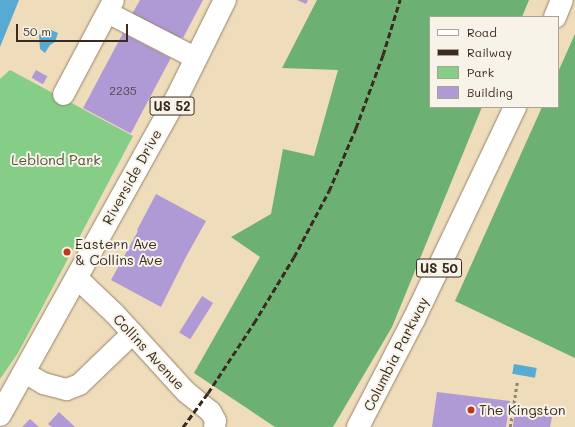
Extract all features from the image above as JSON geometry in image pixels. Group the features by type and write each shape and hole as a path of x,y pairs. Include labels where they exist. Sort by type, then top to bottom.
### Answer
{"main road":[{"name":"Riverside Drive","path":"0,415 176,99 225,0"},
{"path":"555,16 562,0"},
{"name":"Columbia Parkway","path":"358,427 414,319 515,108"}],"street":[{"path":"64,94 110,6 196,58"},
{"name":"Collins Avenue","path":"77,278 132,333 185,391 210,411 215,420 214,427"},
{"path":"24,372 43,383 66,389 79,384 132,333"}],"path":[{"path":"510,427 516,383"}],"green space":[{"path":"317,0 529,0 522,16 429,16 429,108 482,108 392,327 333,427 275,427 194,373 260,257 231,237 271,214 283,149 314,156 338,70 282,68"},
{"path":"575,34 575,358 455,301 542,108 559,108 559,70"},
{"name":"Leblond Park","path":"10,70 133,136 18,353 0,379 0,79"}],"water":[{"path":"0,0 19,0 0,47"},
{"path":"49,29 58,33 55,42 50,45 45,53 40,49 39,35 46,33"},
{"path":"514,364 537,368 535,378 512,374"}],"building":[{"path":"140,0 203,0 183,38 181,37 179,40 132,14"},
{"path":"297,0 308,0 306,4"},
{"path":"123,33 171,58 131,133 83,108"},
{"path":"36,70 47,76 43,84 32,78"},
{"path":"156,194 206,221 161,307 111,280 138,231 137,230"},
{"path":"202,296 213,303 190,339 179,332"},
{"name":"The Kingston","path":"437,392 510,401 506,427 432,427"},
{"name":"The Kingston","path":"515,408 534,410 533,414 552,417 550,427 513,427"},
{"path":"59,412 75,427 52,427 48,424"},
{"path":"30,419 39,427 22,427"}],"railway":[{"path":"183,427 208,393 254,323 294,257 329,191 356,128 383,55 400,0"}],"place":[{"name":"Eastern Ave & Collins Ave","path":"67,252"},
{"name":"The Kingston","path":"471,410"}]}
